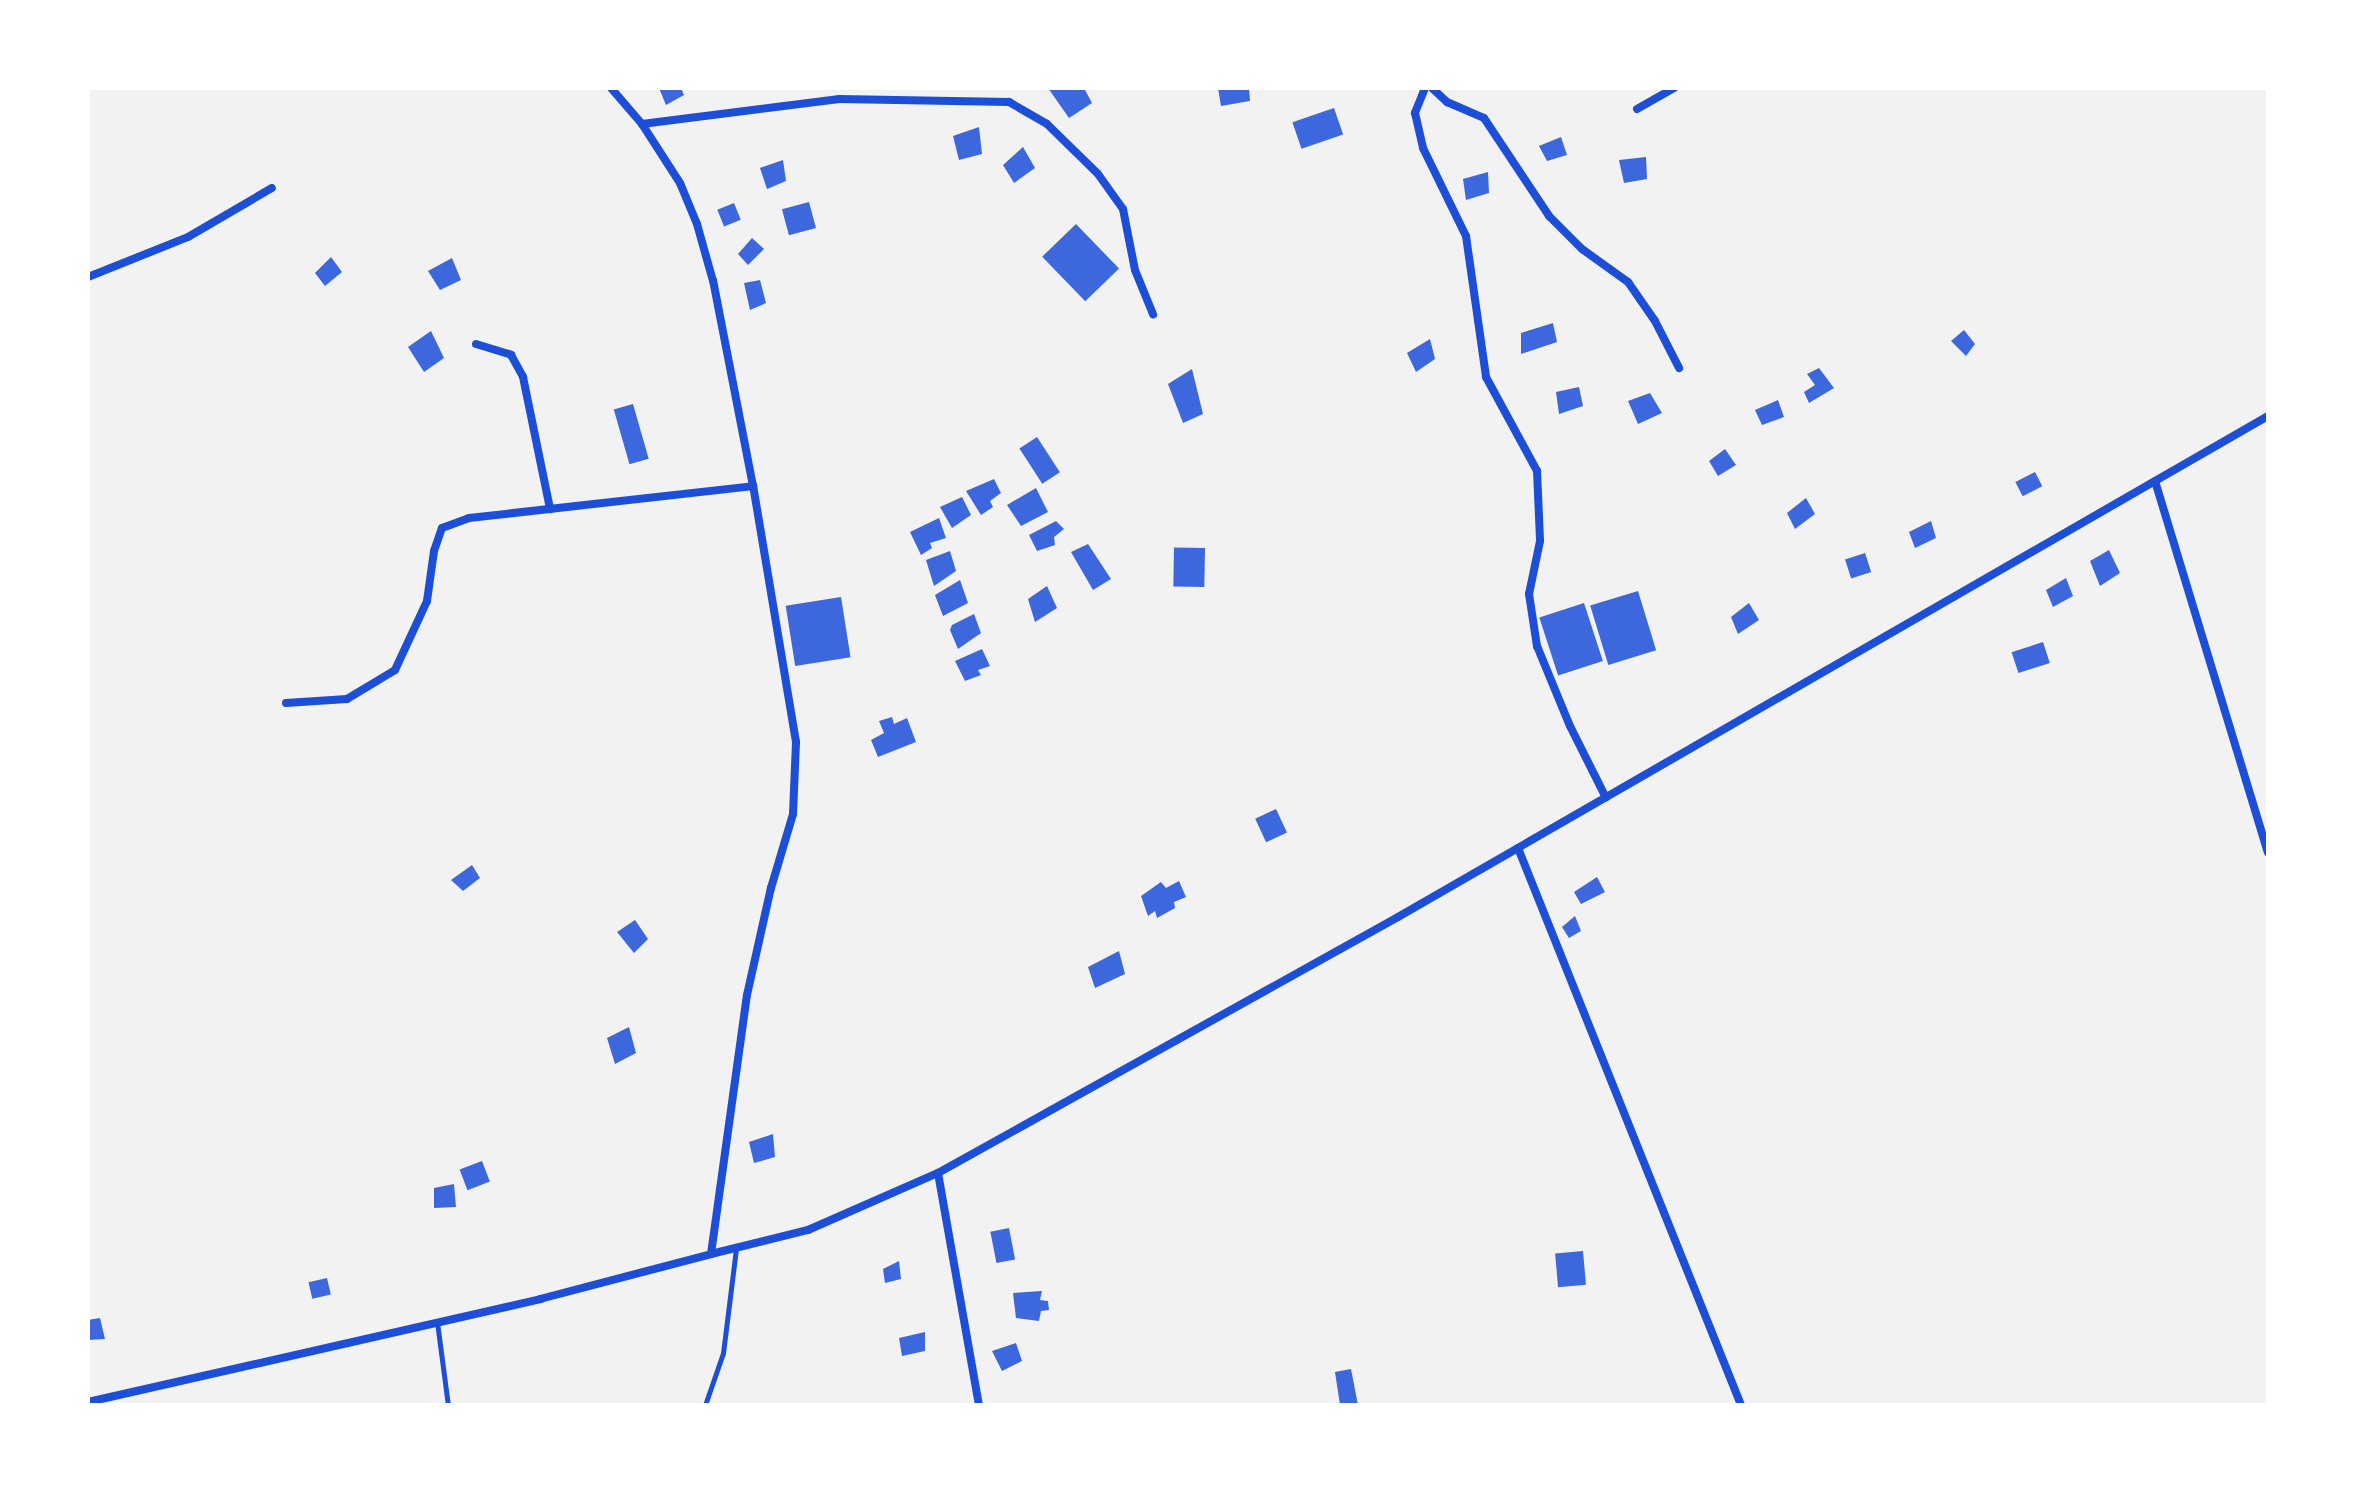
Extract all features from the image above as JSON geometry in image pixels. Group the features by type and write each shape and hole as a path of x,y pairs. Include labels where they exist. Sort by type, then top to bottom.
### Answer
{"street":[{"path":"611,88 642,124 680,183 697,224 713,281 753,486 796,742 793,814 771,888 747,995 711,1254"},
{"path":"1425,88 1415,113 1423,148 1466,236 1486,377 1537,471 1540,541 1529,594 1537,646 1570,726 1606,798"},
{"path":"1432,88 1447,102 1484,118 1549,216 1582,249 1628,282 1655,321 1679,368"},
{"path":"1637,109 1674,88"},
{"path":"642,124 839,99 1009,102 1047,124 1098,174 1123,209 1135,270 1153,314"},
{"path":"88,277 188,237 272,188"},
{"path":"476,344 511,355 523,377 550,509"},
{"path":"88,1402 540,1299 808,1230 938,1173 1606,798 2268,416"},
{"path":"2155,481 2256,823 2268,852"},
{"path":"286,703 347,699 395,670 427,601 434,551 442,528 469,518 753,486"},
{"path":"1518,848 1741,1405"},
{"path":"938,1173 979,1405"}],"lane":[{"path":"705,1405 723,1353 736,1249"},
{"path":"437,1321 448,1405"}],"building":[{"path":"659,88 681,88 684,95 666,105"},
{"path":"1048,88 1084,88 1092,103 1069,118"},
{"path":"1218,88 1249,88 1250,101 1221,106"},
{"path":"1334,108 1343,134 1302,149 1292,122"},
{"path":"979,127 982,154 959,160 953,136"},
{"path":"1561,137 1567,155 1547,161 1539,146"},
{"path":"1023,147 1035,168 1014,183 1003,165"},
{"path":"1646,157 1647,179 1624,183 1619,160"},
{"path":"783,160 786,181 767,189 760,168"},
{"path":"1488,172 1489,193 1466,200 1463,179"},
{"path":"809,202 816,228 789,235 782,209"},
{"path":"734,203 741,220 724,226 717,210"},
{"path":"1076,224 1119,269 1085,301 1042,257"},
{"path":"752,238 764,249 748,265 738,254"},
{"path":"331,257 342,272 325,286 315,273"},
{"path":"452,258 461,280 440,290 428,271"},
{"path":"760,280 766,303 750,310 744,283"},
{"path":"1553,323 1557,342 1521,354 1521,333"},
{"path":"1964,330 1975,344 1966,356 1951,341"},
{"path":"431,331 444,358 424,372 408,347"},
{"path":"1430,339 1435,359 1416,372 1407,353"},
{"path":"1819,368 1834,388 1809,403 1804,392 1815,385 1807,374"},
{"path":"1192,369 1203,414 1183,423 1168,384"},
{"path":"1579,387 1583,406 1559,414 1556,392"},
{"path":"1650,393 1662,413 1638,424 1628,401"},
{"path":"1778,400 1784,417 1762,425 1755,410"},
{"path":"633,404 649,459 629,464 614,410"},
{"path":"1037,437 1060,472 1042,484 1019,448"},
{"path":"1725,449 1736,465 1718,476 1709,461"},
{"path":"2035,472 2042,486 2023,496 2015,482"},
{"path":"994,479 1001,493 990,501 993,507 981,515 966,491"},
{"path":"1036,488 1048,512 1021,526 1007,505"},
{"path":"962,497 971,515 952,528 940,507"},
{"path":"1806,498 1815,514 1795,529 1787,513"},
{"path":"939,518 946,538 930,543 932,548 921,555 910,532"},
{"path":"1056,521 1064,529 1054,537 1055,545 1037,551 1029,535"},
{"path":"1931,521 1936,538 1915,548 1909,532"},
{"path":"1088,544 1111,579 1093,590 1071,552"},
{"path":"1174,547 1205,548 1204,587 1173,586"},
{"path":"2109,550 2120,573 2100,586 2090,561"},
{"path":"950,551 956,571 934,586 926,560"},
{"path":"1865,553 1871,572 1851,579 1845,559"},
{"path":"2066,578 2073,596 2053,607 2046,590"},
{"path":"960,580 968,603 943,616 935,595"},
{"path":"1047,586 1057,608 1035,622 1028,599"},
{"path":"1638,591 1656,650 1608,665 1590,606"},
{"path":"841,597 851,657 795,666 786,606"},
{"path":"1584,603 1603,661 1558,676 1539,618"},
{"path":"1749,603 1759,620 1738,634 1731,617"},
{"path":"974,614 981,633 958,649 950,630 952,625"},
{"path":"2043,642 2050,663 2018,673 2012,652"},
{"path":"982,649 990,666 978,670 981,675 965,681 955,661"},
{"path":"892,717 894,724 907,718 916,742 878,757 871,740 884,733 879,721"},
{"path":"1276,809 1287,833 1266,842 1255,819"},
{"path":"472,865 480,878 463,891 451,880"},
{"path":"1597,877 1605,892 1581,904 1574,892"},
{"path":"1179,881 1186,897 1174,902 1175,908 1157,918 1155,911 1148,916 1141,896 1161,882 1166,888"},
{"path":"1575,916 1581,931 1569,938 1562,927"},
{"path":"635,920 648,939 634,953 617,932"},
{"path":"1119,951 1125,974 1095,988 1088,967"},
{"path":"629,1027 636,1053 615,1064 607,1038"},
{"path":"773,1134 775,1157 754,1163 749,1142"},
{"path":"482,1161 490,1182 467,1190 460,1170"},
{"path":"454,1184 456,1207 434,1208 434,1188"},
{"path":"1009,1228 1015,1259 996,1263 990,1232"},
{"path":"1583,1251 1586,1285 1558,1287 1555,1253"},
{"path":"899,1261 901,1279 885,1283 883,1269"},
{"path":"327,1278 331,1295 312,1299 308,1282"},
{"path":"1042,1291 1040,1300 1048,1301 1049,1310 1041,1311 1039,1321 1016,1318 1013,1293"},
{"path":"100,1318 105,1339 88,1340 88,1320"},
{"path":"925,1332 925,1351 902,1356 899,1338"},
{"path":"1016,1343 1022,1361 1002,1371 992,1351"},
{"path":"1351,1369 1358,1405 1340,1405 1335,1372"}]}
